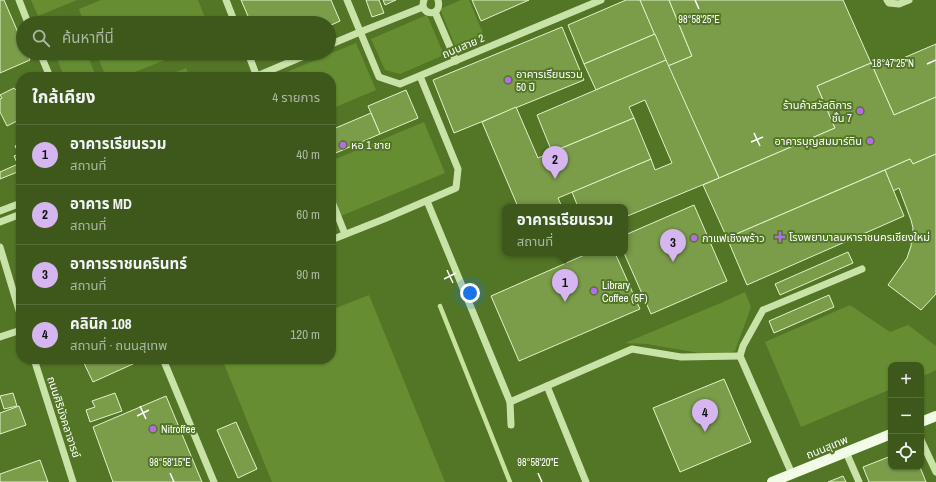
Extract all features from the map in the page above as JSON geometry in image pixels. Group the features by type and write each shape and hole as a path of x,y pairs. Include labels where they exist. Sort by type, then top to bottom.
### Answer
{"main road":[{"path":"924,421 936,416"},
{"name":"ถนนสุเทพ","path":"772,482 888,435"}],"street":[{"path":"19,0 25,16"},
{"path":"226,0 232,16"},
{"name":"ถนนสาย 2","path":"348,0 379,77 400,84 601,0"},
{"path":"336,43 423,4 427,12 435,12 439,8 438,0"},
{"path":"893,2 909,0"},
{"path":"435,12 456,61"},
{"path":"43,60 48,72"},
{"path":"251,60 255,72"},
{"path":"268,72 295,60"},
{"path":"336,238 456,188 458,169 420,76"},
{"path":"427,201 510,402 511,425"},
{"path":"0,211 16,205"},
{"path":"336,212 345,234"},
{"path":"0,222 16,216"},
{"path":"0,247 16,300"},
{"path":"792,474 740,356 743,346 763,310 862,269"},
{"path":"0,336 16,331"},
{"path":"510,402 632,349 681,357 740,356"},
{"name":"ถนนศิริมังคลาจารย์","path":"36,364 73,482"},
{"path":"165,364 214,482"},
{"path":"547,386 586,482"},
{"path":"924,446 936,472"},
{"path":"846,452 859,482"}],"green space":[{"path":"31,0 77,0 38,16"},
{"path":"101,0 198,0 204,16 82,16 79,9"},
{"path":"461,0 469,0 485,38 457,50 440,9"},
{"path":"427,15 444,55 400,74 385,70 371,39"},
{"path":"356,43 376,90 336,107 336,72 287,72 316,60 336,60 336,51"},
{"path":"58,60 90,60 94,72 62,72"},
{"path":"99,60 165,60 135,72 104,72"},
{"path":"186,68 188,72 176,72"},
{"path":"424,122 445,173 341,216 336,204 336,159"},
{"path":"745,292 751,307 735,351 717,356 647,344 625,343 723,302"},
{"path":"369,295 445,482 272,482 224,364 336,364 336,308"},
{"path":"850,305 890,332 908,325 936,346 936,370 924,376 924,362 888,362 888,390 801,427 765,342"}],"building":[{"path":"0,0 4,0 16,28 16,60 30,60 0,73"},
{"path":"241,0 331,0 340,21 336,23 336,16 248,16"},
{"path":"366,0 379,0 384,13 372,17"},
{"path":"383,0 396,0 385,5"},
{"path":"472,0 529,0 481,21"},
{"path":"626,0 640,0 655,34 584,64 568,25"},
{"path":"640,0 669,0 692,56 668,66"},
{"path":"669,0 843,0 871,63 817,86 835,128 719,178 668,66 692,56"},
{"name":"อาคารเรียนรวม 50 ปี","path":"562,27 584,80 454,133 433,80"},
{"path":"655,34 666,60 596,90 584,64"},
{"path":"936,44 936,97 894,115 871,63 887,65"},
{"path":"666,60 719,178 628,216 628,204 577,204 572,192 651,159 655,170 672,163 645,100 629,107 634,118 552,152 537,115"},
{"name":"อาคารบุญสมมาร์ติน","path":"871,63 894,115 936,97 936,154 913,164 910,159 727,238 703,185 835,128 817,86"},
{"path":"14,88 16,90 16,122 7,126 0,112 0,99 2,98 0,95"},
{"path":"406,90 418,118 380,134 368,106"},
{"path":"516,107 538,158 634,118 651,159 558,198 561,204 517,204 482,122"},
{"name":"หอ 1 ชาย","path":"371,113 380,134 336,153 336,128"},
{"path":"936,154 936,294 921,310 888,285 907,258 911,246 913,228 899,188 893,191 885,170 910,159 913,164"},
{"path":"16,165 16,173 0,179 0,172"},
{"path":"885,170 904,216 747,285 727,238"},
{"path":"694,205 727,281 651,314 625,256 628,256 628,234"},
{"path":"848,252 853,263 780,295 775,284"},
{"path":"582,256 616,256 640,309 519,361 491,296"},
{"path":"829,295 834,307 774,333 769,321"},
{"path":"84,364 133,364 93,382"},
{"path":"724,379 751,442 680,472 653,408"},
{"path":"13,393 17,406 4,409 0,396"},
{"path":"115,393 122,411 90,422 86,410 95,407 92,401"},
{"path":"166,396 202,482 113,482 93,427"},
{"path":"19,406 26,425 0,434 0,413"},
{"path":"236,422 257,469 238,478 217,430"},
{"path":"888,457 888,470 921,470 926,482 869,482 863,467"},
{"path":"40,460 48,482 0,482 0,474"},
{"path":"843,476 846,482 828,482"}],"waterway":[{"path":"440,306 510,482"}],"place":[{"name":"อาคารเรียนรวม 50 ปี","path":"508,80"},
{"name":"ร้านค้าสวัสดิการ ชั้น 7","path":"860,111"},
{"name":"อาคารบุญสมมาร์ติน","path":"870,141"},
{"name":"หอ 1 ชาย","path":"343,145"},
{"name":"อาคาร MD","path":"555,179"},
{"name":"โรงพยาบาลมหาราชนครเชียงใหม่","path":"780,237"},
{"name":"กาแฟเชิงพร้าว","path":"694,238"},
{"name":"อาคารราชนครินทร์","path":"673,262"},
{"name":"Library Coffee (5F)","path":"594,291"},
{"name":"อาคารเรียนรวม","path":"565,302"},
{"name":"Nitroffee","path":"153,429"},
{"name":"คลินิก 108","path":"705,432"}]}
